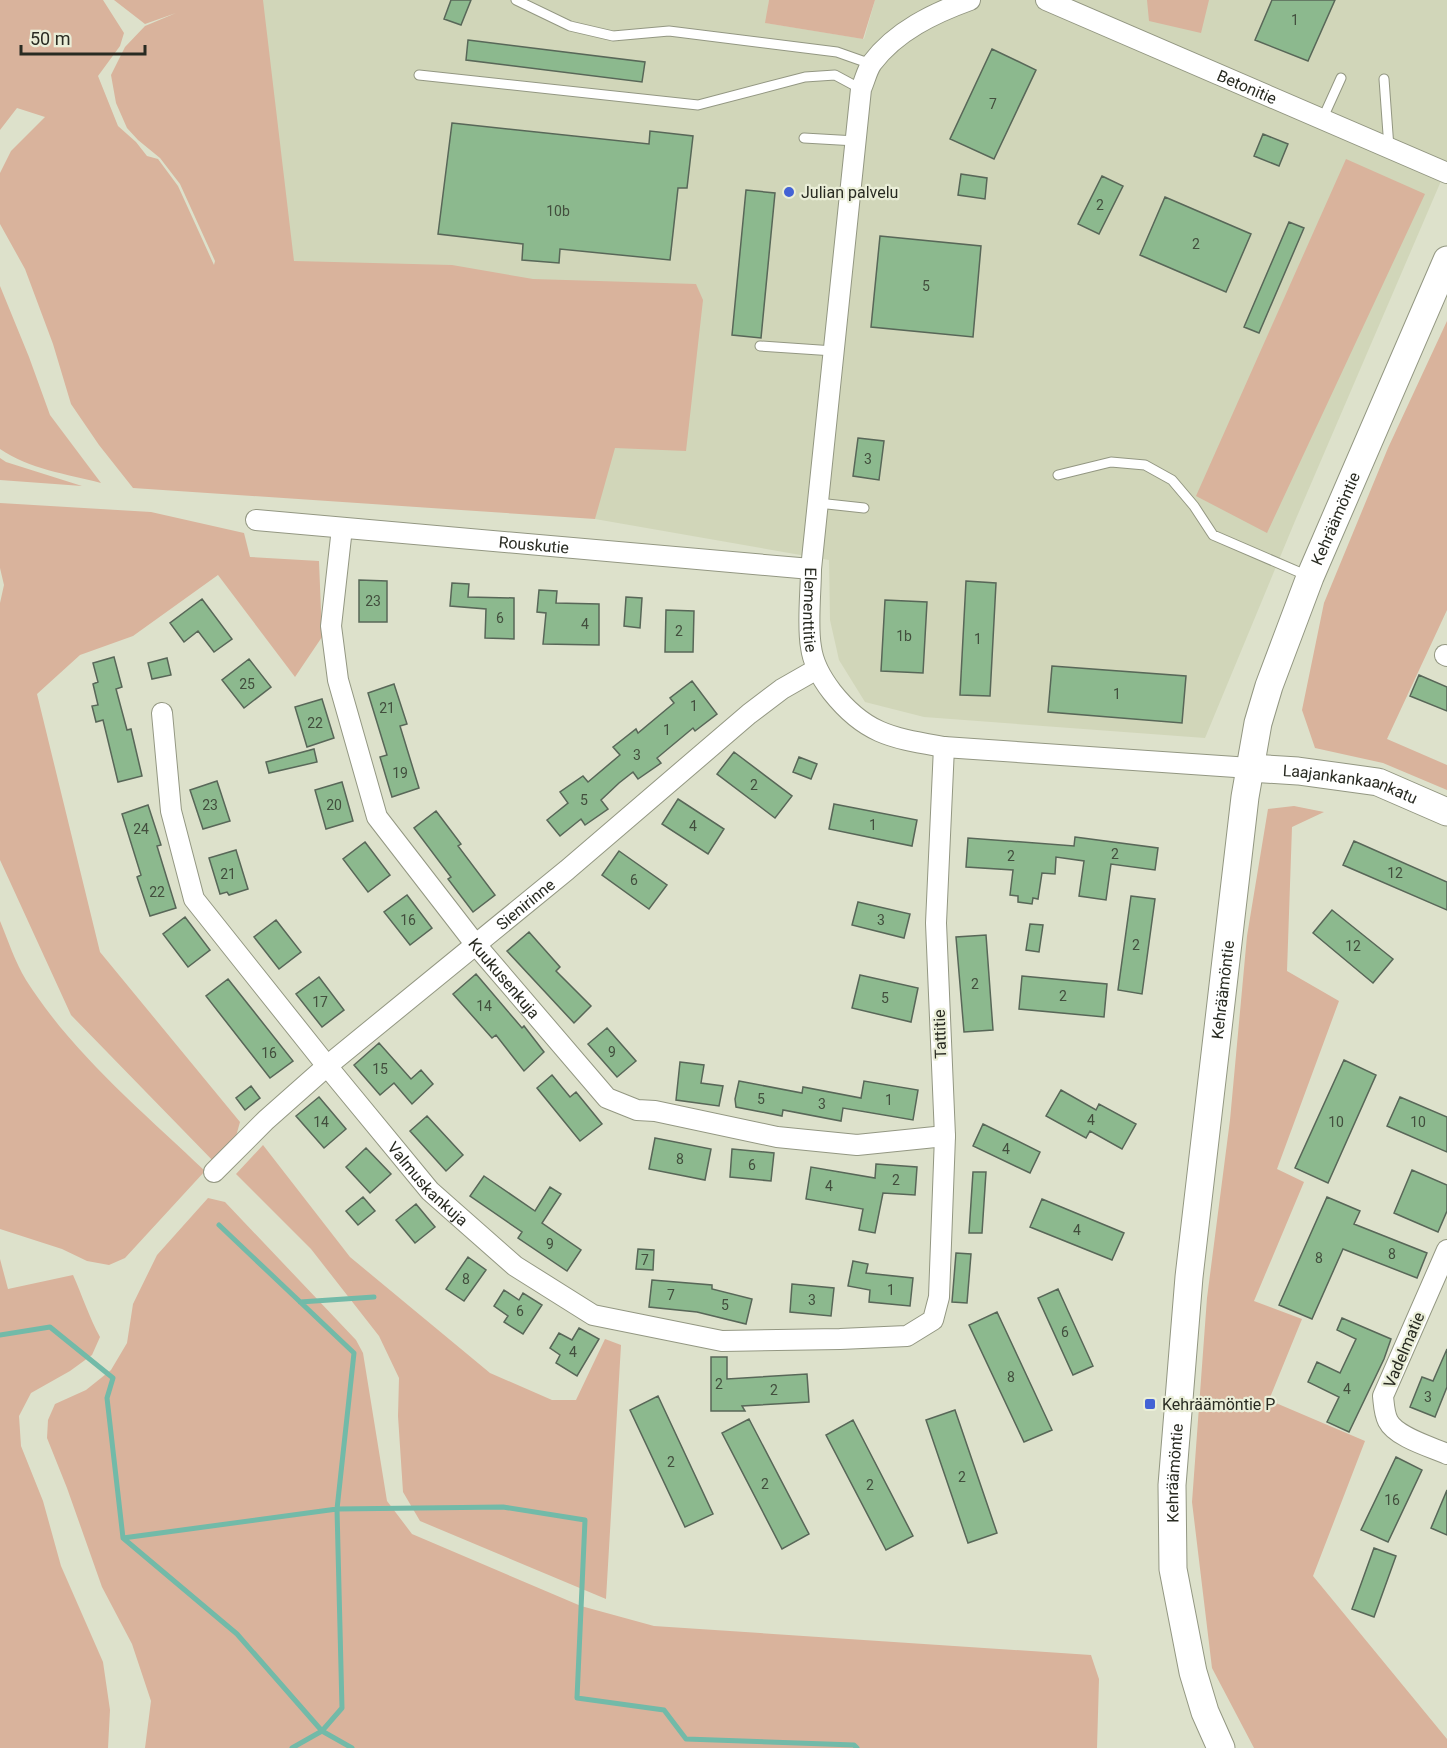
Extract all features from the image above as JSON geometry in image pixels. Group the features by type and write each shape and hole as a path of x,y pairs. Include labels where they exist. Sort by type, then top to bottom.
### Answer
{"street":[{"path":"861,89 871,64 905,31 948,8 970,0"},
{"name":"Betonitie","path":"1046,0 1447,173"},
{"name":"Elementtitie","path":"861,89 811,569 810,646 817,669 847,711 868,727 898,739 944,747 1250,768"},
{"name":"Kehräämöntie","path":"1221,1748 1205,1712 1193,1672 1173,1569 1172,1485 1190,1277 1250,768 1258,723 1269,686 1310,577 1447,260"},
{"name":"Rouskutie","path":"256,520 811,569"},
{"name":"Kuukusenkuja","path":"342,528 331,626 338,680 377,817 476,945 606,1098 637,1110 777,1137 857,1145 945,1136"},
{"name":"Sienirinne","path":"214,1172 266,1120 327,1066 576,862 749,714 782,689 817,669"},
{"name":"Valmuskankuja","path":"162,713 171,811 194,899 430,1191 514,1266 593,1315 722,1341 840,1340 907,1336 933,1320"},
{"name":"Tattitie","path":"933,1320 939,1298 945,1136 936,923 944,747"},
{"name":"Laajankankaankatu","path":"1250,768 1298,771 1378,782 1447,812"},
{"name":"Vadelmatie","path":"1447,1250 1383,1396 1384,1411 1389,1424 1406,1437 1447,1454"}],"lane":[{"path":"516,0 570,26 613,36 669,31 837,52 871,64"},
{"path":"419,75 698,105 805,76 835,75 861,89"},
{"path":"1322,120 1341,78"},
{"path":"1384,79 1389,148"},
{"path":"804,138 856,141"},
{"path":"760,346 834,351"},
{"path":"1058,475 1112,462 1145,465 1172,480 1194,506 1213,535 1310,577"},
{"path":"818,503 864,508"}],"shaded area":[{"path":"0,0 103,0 124,33 120,46 98,76 118,126 136,142 147,156 158,159 178,186 214,265 215,261 180,184 160,158 127,128 116,103 111,75 125,47 145,26 176,13 145,24 114,0 263,0 294,261 452,265 533,279 696,284 703,300 686,451 615,448 595,519 133,488 99,445 71,404 53,344 25,269 0,224 0,173 11,151 45,117 17,108 0,130"},
{"path":"234,0 769,0 766,23 864,39 875,0 1447,0 1447,167 1295,521 1205,738 924,717 865,702 839,660 830,620 829,560 595,519 597,410 207,373"},
{"path":"769,0 875,0 863,39 765,23"},
{"path":"1147,0 1209,0 1201,33 1149,21"},
{"path":"1346,159 1425,194 1267,533 1196,496"},
{"path":"0,286 50,415 101,483 36,466 0,449"},
{"path":"1447,321 1447,610 1387,739 1447,765 1447,790 1383,763 1315,748 1302,710 1324,603 1388,448"},
{"path":"0,458 6,462 82,486 0,480"},
{"path":"0,503 151,512 244,533 250,557 319,561 322,637 295,677 218,575 133,636 80,655 37,694 100,952 240,1122 233,1147 218,1166 71,1015 0,860 0,603 4,585 0,568"},
{"path":"1294,806 1324,812 1292,827 1287,971 1339,1001 1277,1169 1304,1182 1254,1301 1302,1319 1269,1400 1365,1441 1313,1576 1447,1739 1447,1748 1254,1748 1212,1668 1192,1502 1207,1298 1230,1120 1247,936 1268,809"},
{"path":"0,921 26,980 65,1033 133,1104 205,1171 125,1258 109,1265 87,1261 62,1249 0,1229"},
{"path":"263,1145 350,1257 490,1373 552,1400 576,1400 605,1339 621,1345 606,1599 420,1521 403,1492 398,1416 399,1378 379,1336 311,1249 236,1174"},
{"path":"208,1198 225,1202 356,1340 363,1353 387,1501 412,1534 581,1606 654,1626 1091,1655 1099,1679 1097,1748 145,1748 151,1701 132,1644 102,1587 47,1438 48,1420 55,1404 86,1390 111,1370 127,1343 133,1304 157,1255"},
{"path":"0,1259 8,1289 73,1275 100,1337 92,1355 70,1371 31,1393 19,1416 21,1446 43,1501 61,1566 103,1662 110,1710 108,1748 0,1748"}],"building":[{"path":"451,0 471,0 461,25 444,19"},
{"path":"1272,0 1335,0 1308,61 1255,40"},
{"path":"468,40 645,62 642,82 466,60"},
{"path":"992,49 1036,70 994,159 950,139"},
{"path":"452,123 649,144 650,131 693,136 687,188 678,188 670,260 560,249 559,263 522,260 523,244 438,234"},
{"path":"1263,134 1288,144 1279,166 1254,156"},
{"path":"961,174 987,178 985,199 958,195"},
{"path":"1102,176 1123,186 1099,234 1078,224"},
{"path":"746,190 775,193 761,338 732,335"},
{"path":"1165,197 1251,234 1226,292 1140,255"},
{"path":"1289,222 1304,228 1259,333 1244,327"},
{"path":"880,236 981,246 973,337 871,327"},
{"path":"858,438 884,441 879,480 853,476"},
{"path":"359,580 387,581 387,622 359,622"},
{"path":"966,581 996,583 990,696 960,695"},
{"path":"452,583 469,584 468,597 514,598 514,639 485,638 486,609 450,606"},
{"path":"539,590 557,591 556,603 599,604 599,645 543,644 546,613 537,612"},
{"path":"626,597 642,598 640,628 624,626"},
{"path":"202,599 232,639 214,652 198,631 184,642 170,623"},
{"path":"885,600 927,602 923,673 881,671"},
{"path":"666,610 694,611 693,652 665,652"},
{"path":"114,657 122,687 116,689 127,730 131,729 142,776 118,782 103,720 96,722 92,706 98,705 93,684 98,682 93,663"},
{"path":"167,658 171,675 152,679 148,663"},
{"path":"249,659 271,687 244,708 222,680"},
{"path":"1052,666 1186,676 1182,723 1048,712"},
{"path":"1419,675 1447,687 1447,711 1410,696"},
{"path":"692,681 717,714 695,731 693,728 657,758 661,763 638,779 633,772 619,783 601,800 608,809 585,825 581,819 560,836 547,820 568,803 560,792 583,776 588,782 620,755 613,747 636,729 638,733 674,703 670,698"},
{"path":"394,684 407,724 400,726 419,788 392,797 380,757 387,755 368,693"},
{"path":"322,699 334,738 307,747 295,707"},
{"path":"314,749 317,762 269,773 266,762"},
{"path":"734,752 792,796 775,818 717,774"},
{"path":"799,757 817,764 811,779 793,772"},
{"path":"217,781 230,821 203,829 190,790"},
{"path":"342,782 353,821 326,829 315,790"},
{"path":"678,799 724,829 708,854 662,824"},
{"path":"834,804 917,820 912,846 829,829"},
{"path":"148,805 161,845 157,846 176,908 150,916 137,877 141,875 122,814"},
{"path":"436,811 461,844 458,846 495,895 473,912 448,879 451,877 414,828"},
{"path":"1075,837 1158,848 1155,870 1111,864 1106,900 1079,896 1084,861 1056,857 1055,874 1042,873 1038,899 1033,898 1032,904 1018,902 1018,896 1010,895 1013,870 966,867 968,838 1074,846"},
{"path":"1354,841 1447,882 1447,910 1343,865"},
{"path":"365,842 390,875 368,892 343,859"},
{"path":"236,850 248,889 229,895 227,892 220,894 209,858"},
{"path":"619,851 667,885 649,909 602,875"},
{"path":"407,895 432,928 410,945 384,912"},
{"path":"1131,896 1155,899 1142,994 1118,990"},
{"path":"858,902 910,914 904,938 852,925"},
{"path":"1332,910 1393,959 1373,983 1313,933"},
{"path":"185,917 210,950 188,967 163,934"},
{"path":"276,920 301,952 279,969 254,937"},
{"path":"1030,924 1043,925 1039,952 1026,950"},
{"path":"529,932 560,967 556,971 591,1006 574,1023 507,951"},
{"path":"986,935 993,1030 964,1032 956,937"},
{"path":"476,974 522,1028 524,1026 544,1052 524,1071 496,1035 492,1038 453,994"},
{"path":"860,975 918,988 911,1022 852,1008"},
{"path":"1022,976 1107,984 1104,1017 1019,1009"},
{"path":"319,977 344,1010 322,1027 296,994"},
{"path":"228,979 293,1061 270,1078 206,996"},
{"path":"607,1028 636,1061 617,1077 588,1044"},
{"path":"379,1043 411,1079 421,1070 433,1084 412,1104 394,1083 380,1095 354,1065"},
{"path":"1344,1060 1376,1075 1328,1183 1295,1168"},
{"path":"680,1062 704,1065 701,1083 723,1086 719,1106 676,1100"},
{"path":"552,1075 570,1097 576,1092 602,1124 580,1141 537,1088"},
{"path":"739,1081 802,1093 803,1087 861,1098 864,1081 918,1090 913,1120 843,1108 841,1121 783,1110 782,1116 736,1107 735,1099"},
{"path":"251,1086 260,1098 245,1110 236,1098"},
{"path":"1061,1090 1096,1110 1099,1104 1136,1124 1122,1149 1090,1131 1086,1138 1046,1116"},
{"path":"319,1097 346,1129 324,1148 296,1116"},
{"path":"1400,1097 1447,1117 1447,1152 1387,1126"},
{"path":"427,1116 463,1155 446,1171 410,1131"},
{"path":"983,1124 1040,1152 1030,1173 973,1146"},
{"path":"655,1138 711,1149 705,1180 649,1169"},
{"path":"366,1148 391,1174 370,1193 346,1167"},
{"path":"732,1149 774,1153 771,1181 730,1177"},
{"path":"876,1164 917,1167 915,1195 883,1193 875,1233 859,1230 863,1209 806,1199 811,1167 875,1178"},
{"path":"1412,1170 1447,1185 1447,1211 1438,1232 1394,1213"},
{"path":"973,1172 986,1172 982,1233 969,1233"},
{"path":"484,1176 535,1211 550,1187 561,1194 542,1223 581,1250 567,1271 518,1238 522,1232 470,1196"},
{"path":"363,1197 375,1211 358,1225 346,1211"},
{"path":"1327,1197 1360,1211 1354,1224 1427,1253 1417,1278 1343,1249 1312,1319 1279,1305"},
{"path":"1042,1199 1124,1233 1112,1260 1030,1227"},
{"path":"416,1204 435,1227 415,1243 396,1220"},
{"path":"638,1249 654,1250 653,1270 636,1269"},
{"path":"956,1253 971,1254 967,1303 952,1302"},
{"path":"468,1257 486,1270 464,1301 446,1289"},
{"path":"853,1261 868,1264 866,1273 913,1278 910,1306 869,1302 870,1290 848,1286"},
{"path":"652,1280 712,1285 712,1289 752,1299 746,1324 697,1312 649,1307"},
{"path":"792,1284 834,1288 831,1316 790,1312"},
{"path":"1058,1289 1093,1366 1073,1375 1038,1298"},
{"path":"504,1290 519,1300 523,1293 542,1305 523,1334 504,1322 508,1316 494,1306"},
{"path":"997,1312 1052,1430 1024,1442 969,1325"},
{"path":"1342,1318 1391,1339 1384,1359 1349,1432 1327,1422 1339,1397 1308,1382 1317,1362 1340,1373 1356,1339 1337,1330"},
{"path":"579,1328 599,1339 577,1376 556,1363 560,1355 550,1348 559,1333 572,1340"},
{"path":"1447,1349 1447,1387 1435,1417 1410,1407 1422,1377 1433,1381"},
{"path":"711,1357 727,1357 727,1379 807,1374 809,1402 742,1406 745,1411 711,1411"},
{"path":"658,1396 713,1514 685,1527 630,1410"},
{"path":"955,1410 997,1533 968,1543 926,1420"},
{"path":"749,1419 809,1534 782,1549 722,1433"},
{"path":"853,1420 913,1536 886,1550 826,1435"},
{"path":"1396,1457 1422,1470 1388,1542 1361,1530"},
{"path":"1447,1490 1447,1535 1431,1528"},
{"path":"1374,1548 1396,1556 1374,1617 1352,1609"}],"waterway":[{"path":"219,1225 354,1353 337,1509 342,1708 322,1731 292,1748"},
{"path":"300,1302 374,1297"},
{"path":"0,1335 50,1327 113,1378 107,1398 123,1538 237,1634 322,1731 352,1748"},
{"path":"123,1538 337,1509 503,1507 585,1520 577,1698 664,1710 686,1739 854,1745 857,1748"}],"place":[{"name":"Julian palvelu","path":"789,192"},
{"name":"Kehräämöntie P","path":"1150,1404"}]}
